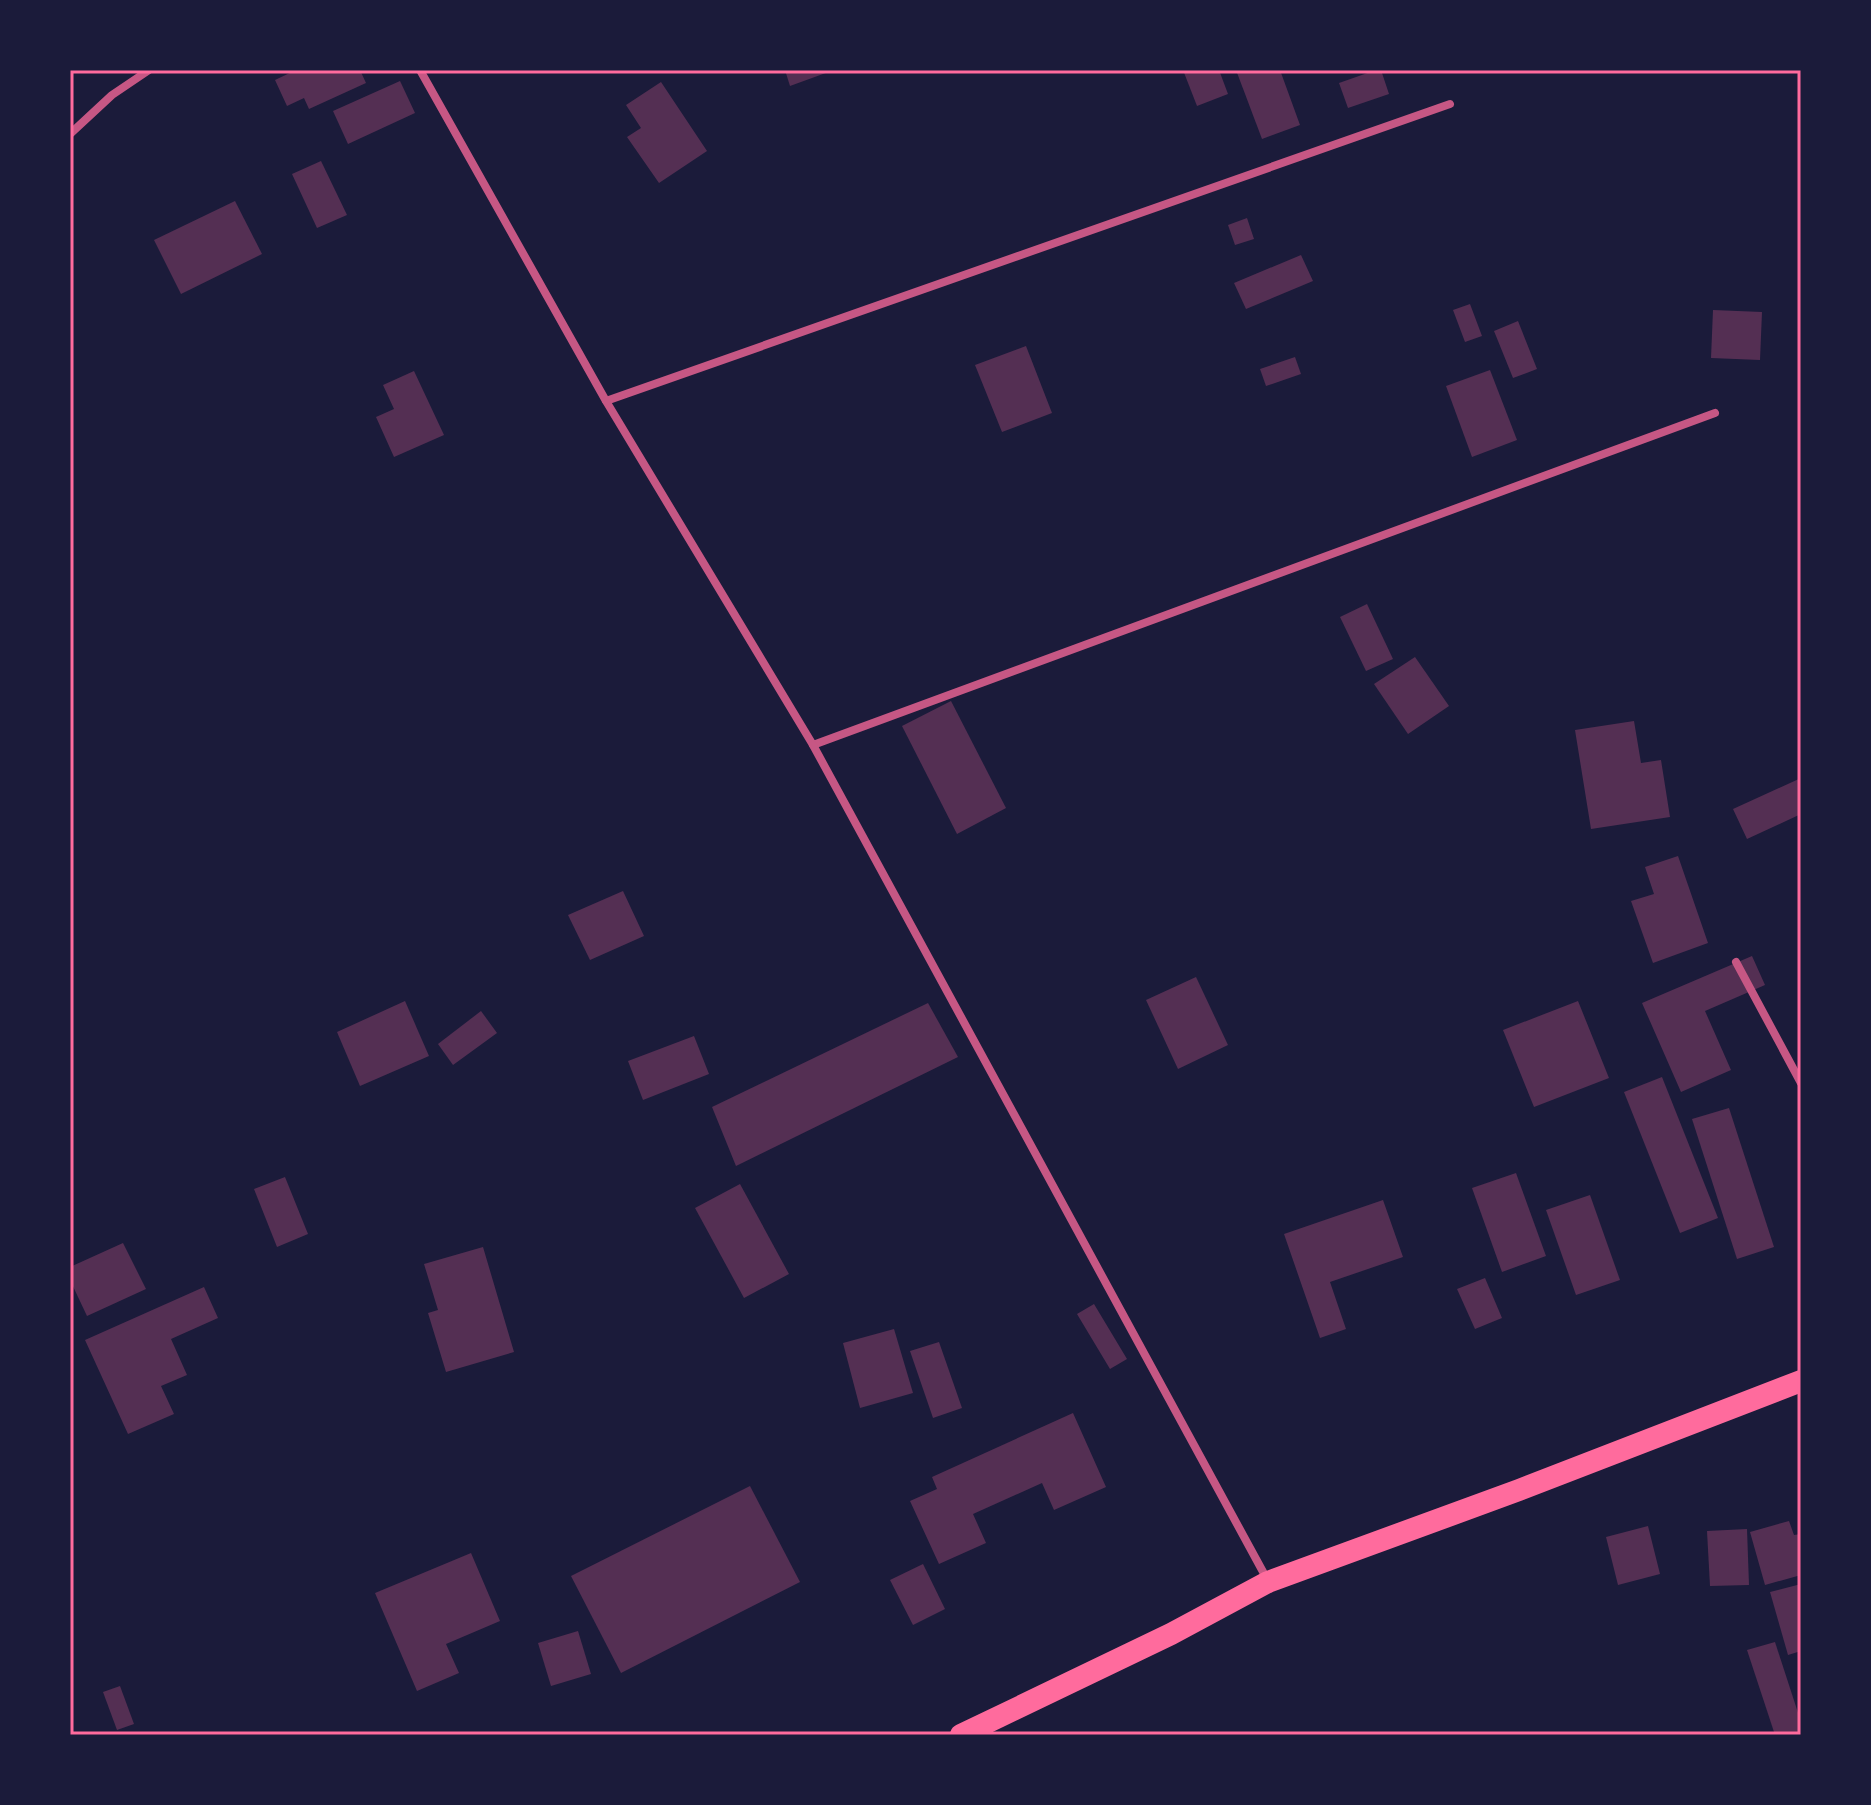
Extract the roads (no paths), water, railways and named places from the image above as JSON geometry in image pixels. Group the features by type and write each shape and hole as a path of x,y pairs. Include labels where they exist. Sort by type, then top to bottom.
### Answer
{"highway":[{"path":"969,1733 1171,1634 1268,1582 1519,1490 1801,1381"}],"street":[{"path":"70,134 112,95 149,70"},
{"path":"420,70 606,401 813,745 1268,1582"},
{"path":"606,401 1450,104"},
{"path":"813,745 1715,413"},
{"path":"1736,962 1801,1083"}]}
